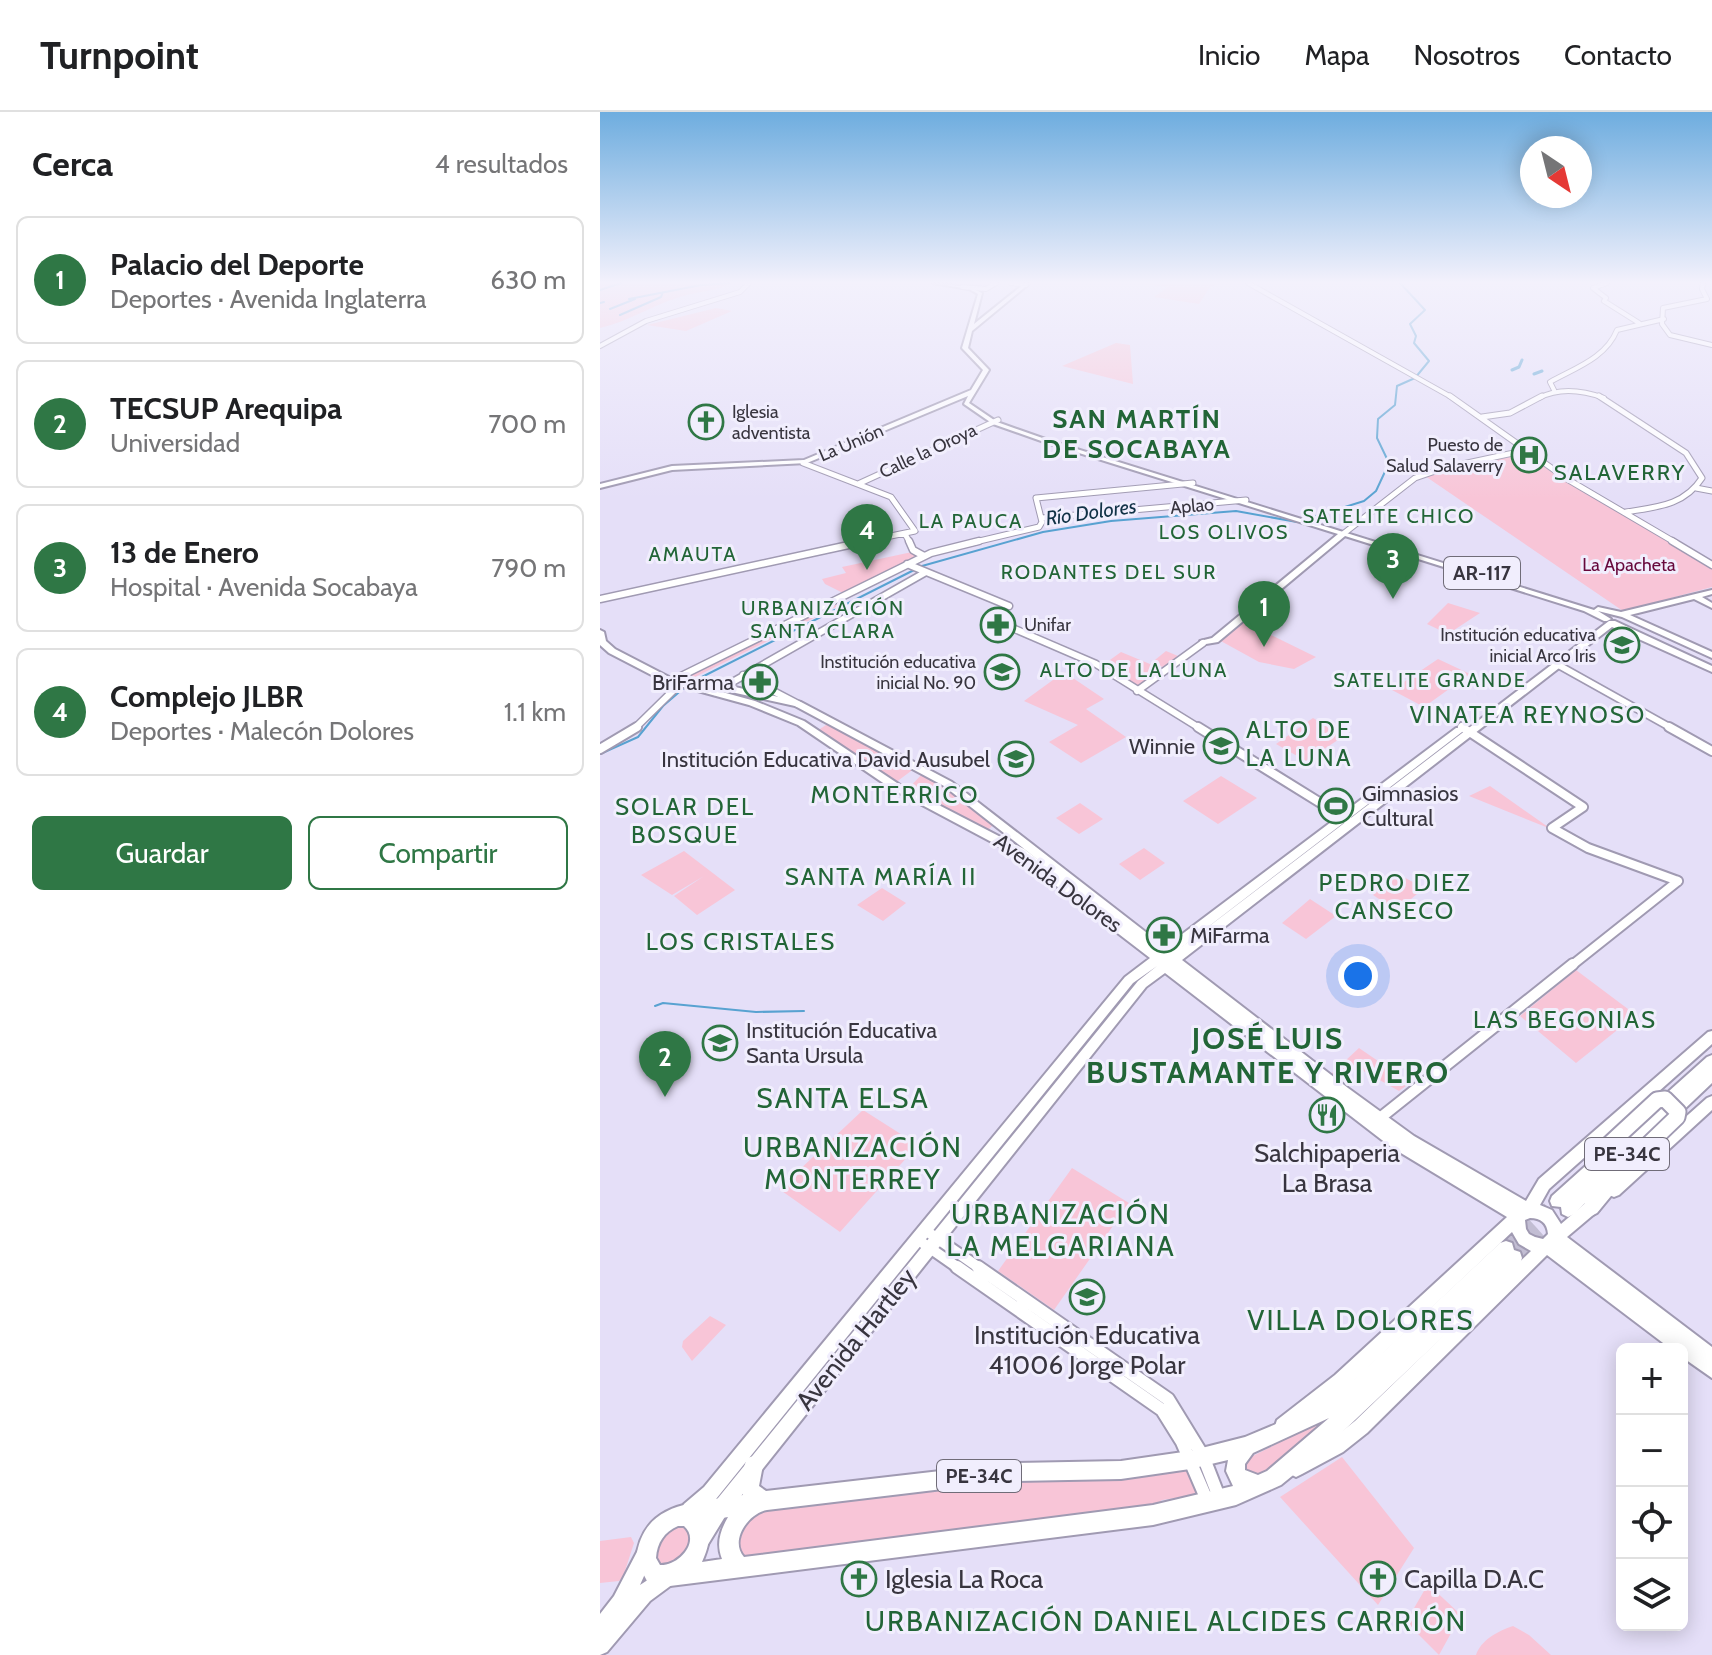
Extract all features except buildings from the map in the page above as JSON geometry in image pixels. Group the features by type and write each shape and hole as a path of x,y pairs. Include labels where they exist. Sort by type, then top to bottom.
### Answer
{"highway":[{"name":"PE-34C","path":"1572,1207 1712,1061"},
{"name":"PE-34C","path":"1572,1207 1712,1074"},
{"path":"1665,1099 1674,1106 1677,1117 1629,1163 1572,1207 1564,1187 1657,1100 1665,1099"},
{"name":"PE-34C","path":"680,1516 767,1500 1010,1472 1121,1470 1197,1458 1246,1446 1318,1415 1354,1391 1509,1254"},
{"path":"668,1577 691,1561 700,1541 697,1523 690,1517 680,1516 658,1527 647,1548 649,1569 656,1576 668,1577 750,1568 1069,1527 1214,1502 1267,1482 1330,1430 1509,1254"},
{"path":"1246,1446 1237,1458 1237,1476 1245,1482 1267,1482"},
{"path":"754,1465 749,1487 753,1494 767,1500"},
{"path":"750,1568 742,1567 730,1556 728,1538 743,1511 767,1500"}],"main road":[{"path":"973,355 989,368 974,391"},
{"name":"AR-117","path":"974,391 966,403 996,421 1587,609 1610,621"},
{"name":"La Unión","path":"600,486 672,468 803,463 974,391"},
{"path":"1203,643 1215,640 1345,533"},
{"name":"AR-117","path":"1345,533 1631,619"},
{"path":"1610,621 1619,614 1706,599"},
{"path":"1610,621 1624,625 1631,619 1706,599"},
{"path":"1631,619 1712,655"},
{"path":"1610,621 1712,669"},
{"name":"Avenida Hartley","path":"680,1516 710,1493 1164,959 1610,621"},
{"name":"Avenida Dolores","path":"600,632 602,642 612,651 684,682 798,704 948,784 1041,862 1394,1141 1524,1213"},
{"name":"Avenida Dolores","path":"720,689 801,723 896,787 1041,862"},
{"name":"Avenida Dolores","path":"1164,959 1409,1140 1524,1213"},
{"path":"1509,1254 1524,1213 1544,1184 1712,1036"},
{"path":"1509,1254 1551,1242 1572,1207 1712,1102"},
{"path":"1544,1184 1548,1195 1571,1216 1572,1207"},
{"path":"1524,1213 1541,1212 1552,1220 1551,1242"},
{"path":"1524,1213 1521,1235 1532,1245 1551,1242 1712,1357"},
{"name":"Avenida Hartley","path":"700,1541 720,1509 927,1239"},
{"path":"1551,1242 1712,1370"},
{"path":"600,1629 633,1582 647,1548"},
{"path":"600,1645 643,1594 668,1577"}],"street":[{"path":"1378,355 1482,417 1567,479 1712,565"},
{"path":"1554,390 1550,382 1598,355"},
{"path":"1482,417 1510,413 1554,390 1575,389 1604,398 1621,413 1686,453 1702,478 1696,488 1673,505 1625,512"},
{"name":"Calle la Oroya","path":"858,484 996,421"},
{"path":"1345,533 1422,475 1527,450"},
{"path":"600,599 915,531 896,501 803,463"},
{"path":"1042,521 1036,498 1191,484"},
{"path":"1696,488 1712,491"},
{"name":"Aplao","path":"916,568 924,556 1042,521 1243,501"},
{"path":"905,534 913,550 924,556"},
{"path":"720,689 916,568"},
{"path":"600,749 635,732 659,702 696,668 916,568 1009,606 989,618 1096,664 1348,819"},
{"path":"1137,691 1203,643"},
{"path":"1556,663 1712,751"},
{"path":"684,682 696,668"},
{"name":"Avenida Dolores","path":"743,675 798,704"},
{"path":"1380,1118 1678,881 1588,848 1552,828 1583,807 1465,730"},
{"path":"927,1239 1162,1410 1197,1458 1214,1502"}],"green space":[{"path":"1088,355 1131,355 1133,384 1062,366"},
{"name":"La Apacheta","path":"1521,453 1712,568 1712,587 1623,611 1425,476"},
{"path":"912,552 917,556 843,593 825,584 822,579 846,573 842,567"},
{"path":"841,600 844,603 691,679 692,673"},
{"path":"1448,603 1480,613 1448,634 1427,624"},
{"path":"1242,621 1316,657 1294,669 1259,662 1219,640"},
{"path":"1166,651 1178,656 1163,667 1155,665 1162,669 1137,687 1103,665 1121,652 1150,664"},
{"path":"1438,659 1470,674 1424,707 1392,690"},
{"path":"1064,672 1104,699 1086,709 1126,737 1081,763 1049,742 1078,725 1024,701"},
{"path":"1313,718 1344,736 1306,761 1276,744"},
{"path":"829,723 915,768 895,783 817,731"},
{"path":"923,773 945,784 995,823 988,830 907,790"},
{"path":"1221,776 1257,798 1218,824 1183,801"},
{"path":"1490,786 1551,829 1469,796"},
{"path":"1080,803 1103,819 1079,834 1056,818"},
{"path":"1144,848 1165,863 1140,880 1119,864"},
{"path":"684,851 735,890 697,915 674,896 704,876 672,895 641,875"},
{"path":"1398,874 1424,888 1397,911 1373,895"},
{"path":"882,888 906,903 883,921 857,905"},
{"path":"1310,899 1336,916 1306,939 1282,923"},
{"path":"1576,970 1636,1015 1576,1063 1520,1016"},
{"path":"1359,1048 1410,1083 1399,1091 1353,1065 1336,1078 1331,1074"},
{"path":"863,1110 918,1145 840,1232 779,1189"},
{"path":"1072,1168 1129,1203 1054,1310 998,1271"},
{"path":"710,1316 726,1325 692,1361 682,1347 683,1341"},
{"path":"1360,1394 1284,1463 1249,1479 1241,1462 1331,1416"},
{"path":"1342,1457 1414,1548 1378,1605 1280,1497"},
{"path":"1187,1470 1191,1473 1196,1495 1162,1500 1156,1505 741,1558 735,1548 740,1523 759,1511 1015,1481 1123,1477"},
{"path":"674,1526 685,1527 692,1540 678,1565 660,1566 655,1549 660,1539"},
{"path":"631,1537 634,1543 623,1577 619,1581 600,1583 600,1541"},
{"path":"1428,1584 1461,1615 1439,1655 1406,1622"},
{"path":"1513,1626 1529,1635 1551,1655 1476,1655 1491,1637"}],"waterway":[{"name":"Río Dolores","path":"922,566 1043,532 1111,521 1236,511 1297,522 1364,501 1376,491 1389,463 1377,438 1378,419 1395,405 1397,386 1415,378 1429,361 1424,355"},
{"path":"1512,370 1519,367 1522,360"},
{"path":"1534,374 1542,371"},
{"name":"Río Dolores","path":"690,683 916,569"},
{"name":"Río Dolores","path":"600,754 638,737 663,706 685,687"},
{"path":"655,1006 663,1003 756,1012 804,1011"}],"tunnel":[{"path":"1506,1249 1558,1201"},
{"path":"1514,1258 1568,1209"}],"place":[{"name":"Iglesia adventista","path":"706,422"},
{"name":"Puesto de Salud Salaverry","path":"1529,455"},
{"name":"Complejo JLBR","path":"867,570"},
{"name":"13 de Enero","path":"1393,599"},
{"name":"Unifar","path":"998,625"},
{"name":"Institución educativa inicial Arco Iris","path":"1622,645"},
{"name":"Palacio del Deporte","path":"1264,647"},
{"name":"Institución educativa inicial No. 90","path":"1002,672"},
{"name":"BriFarma","path":"760,682"},
{"name":"Winnie","path":"1221,746"},
{"name":"Institución Educativa David Ausubel","path":"1016,759"},
{"name":"Gimnasios Cultural","path":"1336,806"},
{"name":"MiFarma","path":"1164,935"},
{"name":"Institución Educativa Santa Ursula","path":"720,1043"},
{"name":"TECSUP Arequipa","path":"665,1097"},
{"name":"Salchipaperia La Brasa","path":"1327,1115"},
{"name":"Institución Educativa 41006 Jorge Polar","path":"1087,1297"},
{"name":"Iglesia La Roca","path":"859,1579"},
{"name":"Capilla D.A.C","path":"1378,1579"}],"district":[{"name":"SAN MARTÍN DE SOCABAYA","path":"1137,434"},
{"name":"SALAVERRY","path":"1620,472"},
{"name":"SATELITE CHICO","path":"1389,516"},
{"name":"LA PAUCA","path":"971,521"},
{"name":"LOS OLIVOS","path":"1224,532"},
{"name":"AMAUTA","path":"693,554"},
{"name":"RODANTES DEL SUR","path":"1109,572"},
{"name":"URBANIZACIÓN SANTA CLARA","path":"823,620"},
{"name":"ALTO DE LA LUNA","path":"1134,670"},
{"name":"SATELITE GRANDE","path":"1430,680"},
{"name":"VINATEA REYNOSO","path":"1528,714"},
{"name":"ALTO DE LA LUNA","path":"1299,743"},
{"name":"MONTERRICO","path":"895,794"},
{"name":"SOLAR DEL BOSQUE","path":"685,820"},
{"name":"SANTA MARÍA II","path":"881,876"},
{"name":"PEDRO DIEZ CANSECO","path":"1395,896"},
{"name":"LOS CRISTALES","path":"741,941"},
{"name":"LAS BEGONIAS","path":"1565,1019"},
{"name":"JOSÉ LUIS BUSTAMANTE Y RIVERO","path":"1268,1055"},
{"name":"SANTA ELSA","path":"843,1098"},
{"name":"URBANIZACIÓN MONTERREY","path":"853,1163"},
{"name":"URBANIZACIÓN LA MELGARIANA","path":"1061,1230"},
{"name":"VILLA DOLORES","path":"1361,1320"},
{"name":"URBANIZACIÓN DANIEL ALCIDES CARRIÓN","path":"1166,1621"}]}
